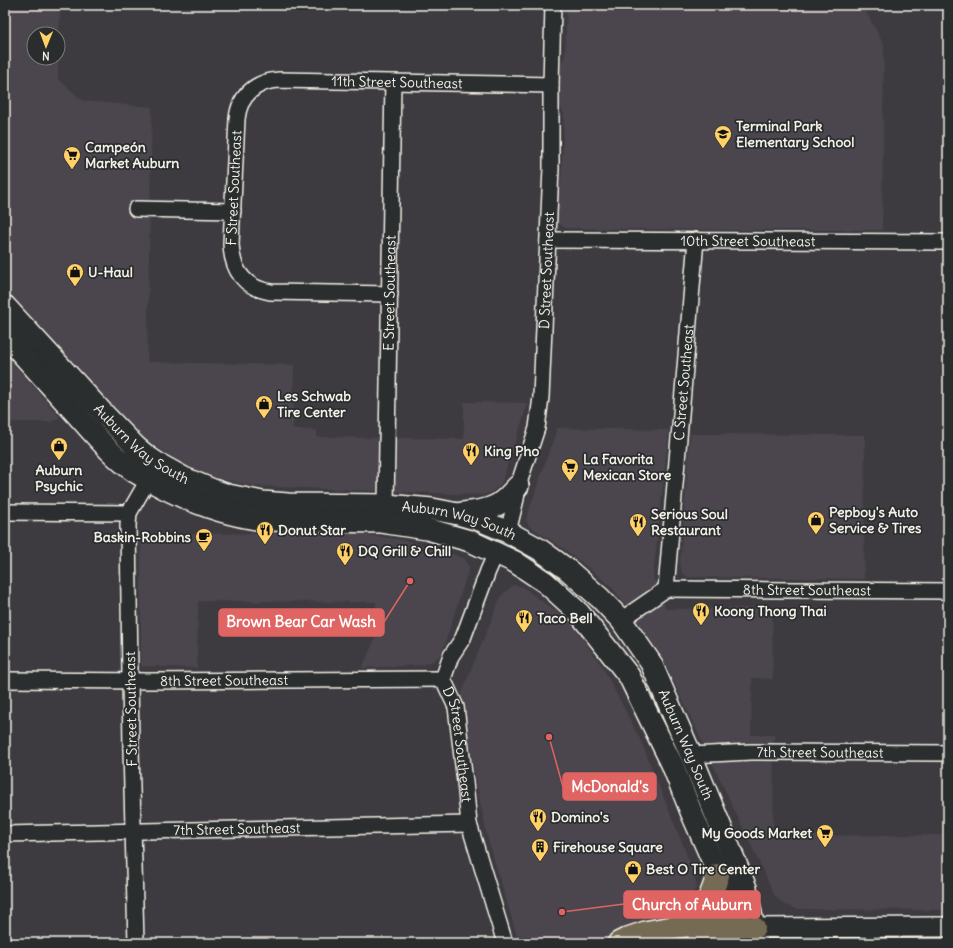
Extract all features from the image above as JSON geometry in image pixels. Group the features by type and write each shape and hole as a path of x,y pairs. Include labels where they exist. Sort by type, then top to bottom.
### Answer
{"highway":[{"path":"681,926 691,920 703,909 710,898 718,875"},
{"path":"619,943 647,932 681,926 717,923 755,935"},
{"path":"698,943 755,935"}],"main road":[{"name":"Auburn Way South","path":"5,306 128,438 148,457 152,472 183,498 213,509 264,520 381,522 427,529 470,541 515,562 544,582 579,612 630,676 672,764 728,896 755,935"},
{"name":"Auburn Way South","path":"5,335 112,453 134,471 152,472 184,478 228,495 262,502 288,504 386,505 432,509 458,514 482,521 508,532 538,549 568,570 600,598 621,620 651,663 746,888 755,935"},
{"path":"458,514 474,512 498,505 518,486"},
{"path":"413,507 426,517 478,533 496,553 518,552 529,556 585,596 600,598"}],"street":[{"name":"D Street Southeast","path":"508,532 518,486 537,428 540,413 551,168 553,5"},
{"name":"11th Street Southeast","path":"247,95 252,89 259,85 276,80 551,85"},
{"name":"E Street Southeast","path":"386,505 393,82"},
{"name":"F Street Southeast","path":"247,95 239,108 237,119 232,244 232,256 236,268 245,281 256,288 271,292 390,294"},
{"path":"136,210 233,211"},
{"name":"10th Street Southeast","path":"548,240 948,242"},
{"name":"C Street Southeast","path":"666,590 696,240"},
{"name":"F Street Southeast","path":"136,943 131,749 128,525 130,513 152,472"},
{"path":"5,512 130,513"},
{"name":"D Street Southeast","path":"496,553 485,578 463,638 451,656 443,679 456,707 469,824 505,943"},
{"path":"621,620 666,590"},
{"name":"8th Street Southeast","path":"666,590 948,590"},
{"name":"8th Street Southeast","path":"5,680 443,679"},
{"name":"7th Street Southeast","path":"691,755 751,752 948,753"},
{"name":"7th Street Southeast","path":"5,834 469,824"},
{"path":"755,935 948,927"}],"shaded area":[{"path":"5,5 60,5 59,26 26,26 26,66 58,66 58,79 83,101 152,107 147,362 294,365 293,429 317,430 317,437 464,439 464,402 527,403 501,484 492,492 482,495 253,486 204,475 172,457 137,434 5,290"},
{"name":"Terminal Park Elementary School","path":"567,5 862,5 884,45 882,230 565,228 558,223 557,191 561,183 564,114 559,104 561,64 565,56"},
{"path":"5,354 60,417 51,422 5,422"},
{"path":"557,428 669,430 653,577 666,609 772,608 773,679 752,678 751,735 774,735 773,836 948,835 948,910 797,909 783,904 775,896 667,667 612,587 567,551 529,526 526,519"},
{"path":"690,434 865,435 864,579 688,577 682,573 680,563"},
{"path":"356,533 402,540 439,549 465,559 469,568 442,653 433,661 422,665 362,668 375,639 376,602 198,601 197,668 141,666 141,534"},
{"path":"513,585 523,587 572,624 602,666 640,739 693,870 697,886 687,905 612,943 519,943 486,832 460,697 501,596"}],"place":[{"name":"Terminal Park Elementary School","path":"723,149"},
{"name":"Campeón Market Auburn","path":"72,170"},
{"name":"U-Haul","path":"75,287"},
{"name":"Les Schwab Tire Center","path":"264,419"},
{"name":"Auburn Psychic","path":"59,461"},
{"name":"King Pho","path":"471,466"},
{"name":"La Favorita Mexican Store","path":"570,482"},
{"name":"Pepboy's Auto Service & Tires","path":"816,535"},
{"name":"Serious Soul Restaurant","path":"638,537"},
{"name":"Donut Star","path":"265,545"},
{"name":"Baskin-Robbins","path":"204,552"},
{"name":"DQ Grill & Chill","path":"345,566"},
{"name":"Brown Bear Car Wash","path":"410,581"},
{"name":"Koong Thong Thai","path":"701,626"},
{"name":"Taco Bell","path":"524,633"},
{"name":"McDonald's","path":"549,737"},
{"name":"Domino's","path":"538,832"},
{"name":"My Goods Market","path":"825,848"},
{"name":"Firehouse Square","path":"540,862"},
{"name":"Best O Tire Center","path":"633,884"},
{"name":"Church of Auburn","path":"562,912"}]}
